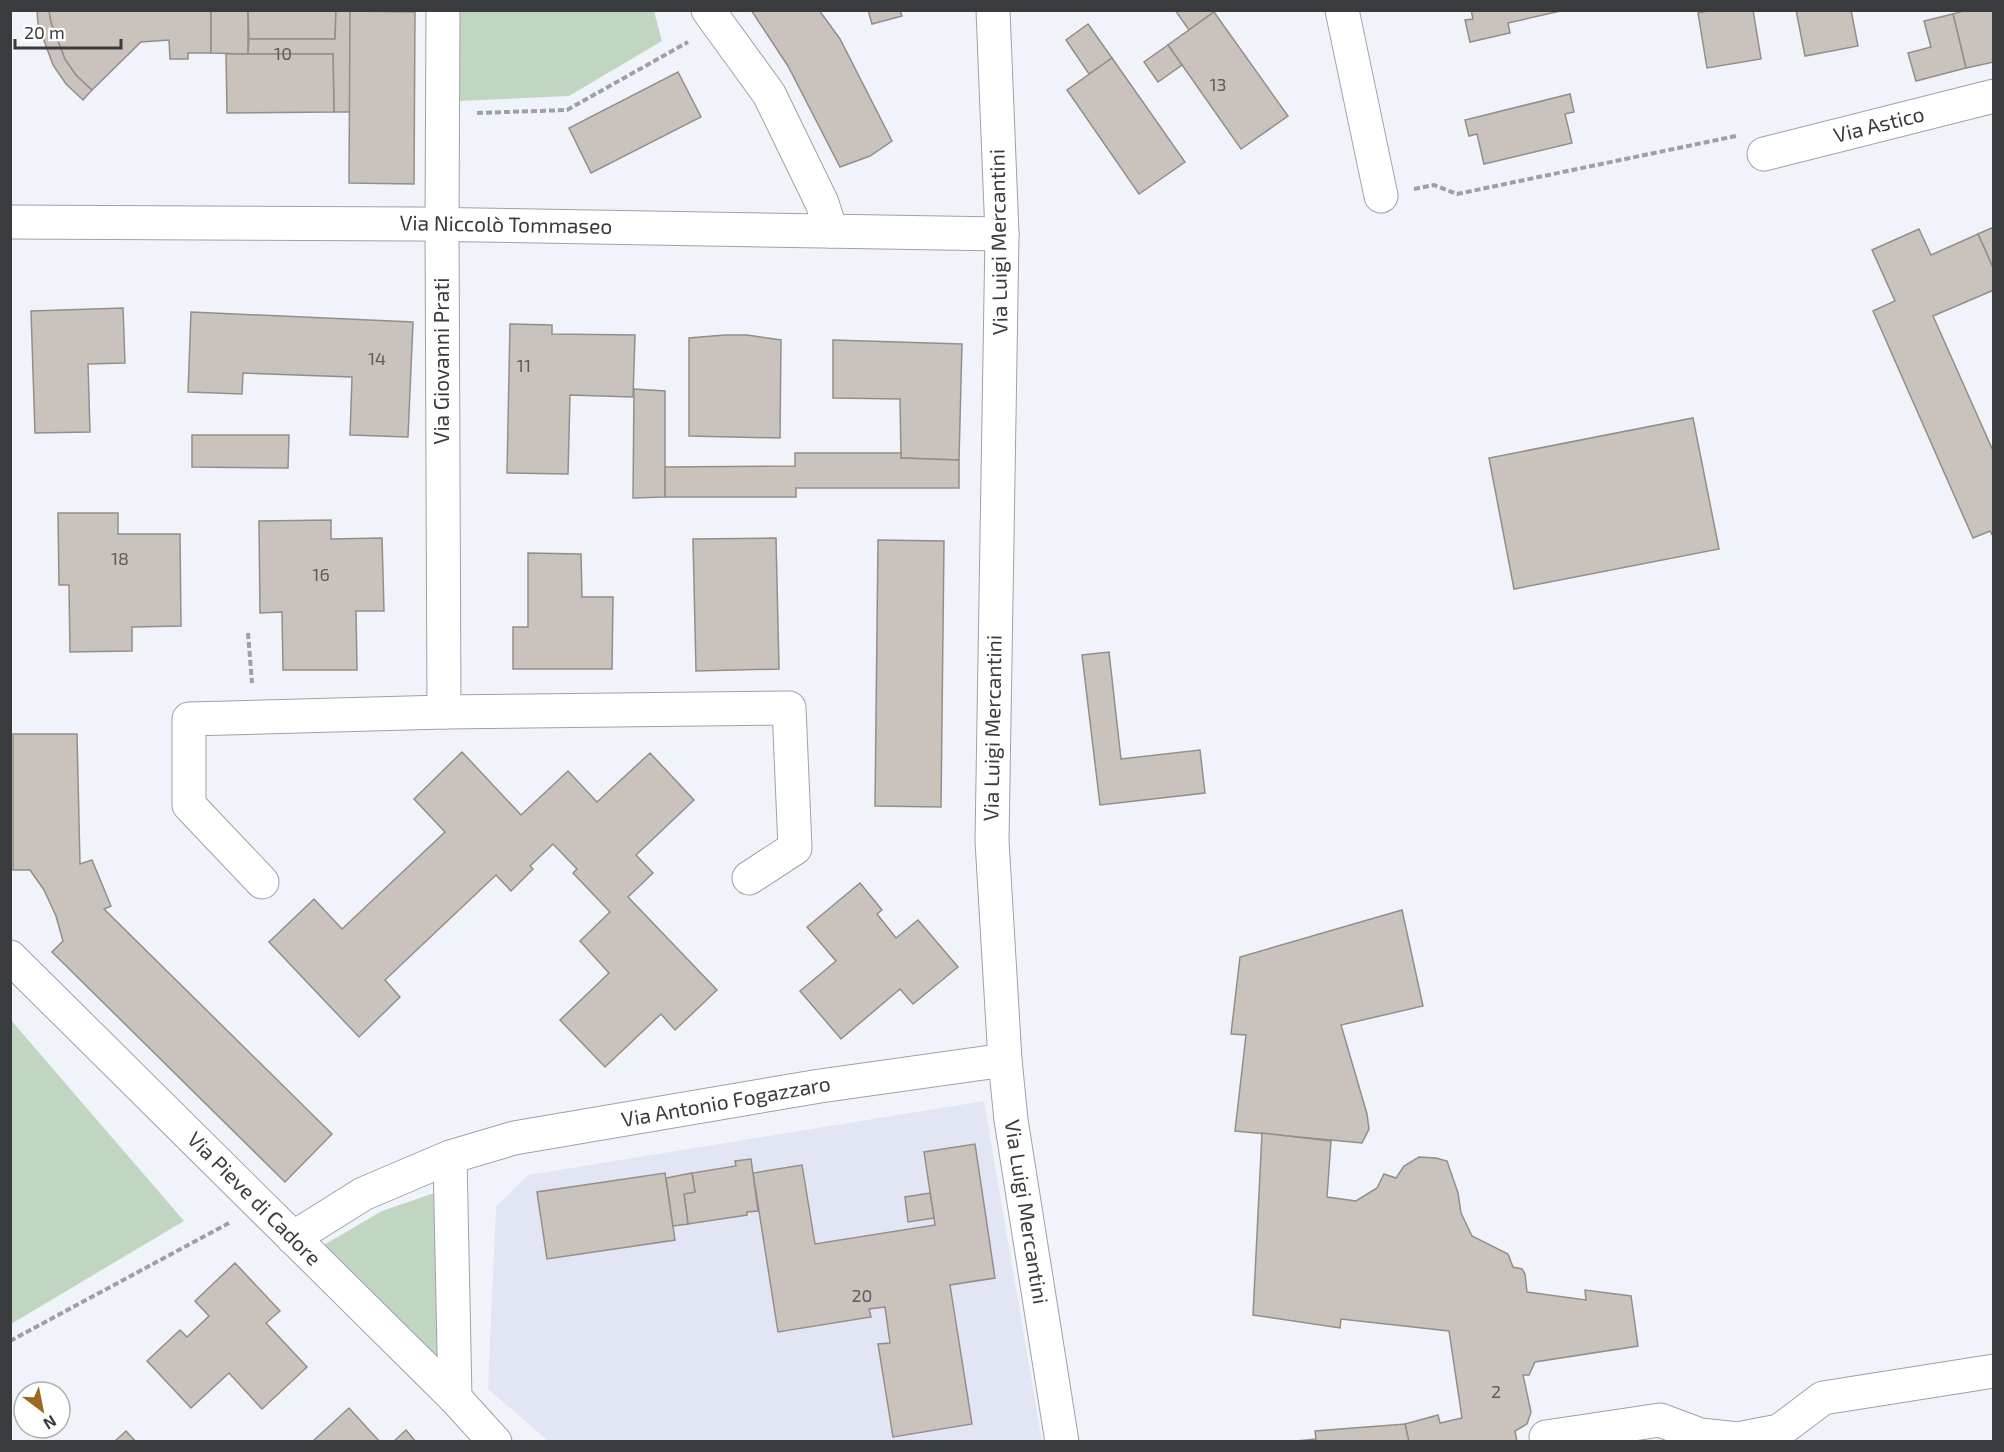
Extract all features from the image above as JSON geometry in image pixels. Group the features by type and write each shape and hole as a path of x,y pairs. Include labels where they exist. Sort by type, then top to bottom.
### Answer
{"street":[{"name":"Via Giovanni Prati","path":"443,10 444,712"},
{"name":"Via Luigi Mercantini","path":"993,10 1002,234 992,841 1005,1060 1011,1120 1062,1442"},
{"path":"1342,10 1381,196"},
{"path":"712,18 769,94 822,203 831,231"},
{"name":"Via Astico","path":"1764,154 1994,96"},
{"name":"Via Niccolò Tommaseo","path":"10,222 442,224 1002,234"},
{"path":"262,882 189,805 189,719 444,712 789,708 795,848 749,878"},
{"name":"Via Pieve di Cadore","path":"10,957 455,1398 495,1442"},
{"name":"Via Antonio Fogazzaro","path":"293,1238 363,1194 450,1157 514,1138 820,1086 1005,1060"},
{"path":"450,1157 455,1398"},
{"path":"1546,1442 1546,1437 1660,1420 1700,1435 1738,1439 1779,1431 1823,1398 1994,1371"}],"path":[{"path":"443,114 567,110 712,18"},
{"path":"1381,196 1434,185 1456,194 1734,135 1764,154"},
{"path":"248,633 255,717"},
{"path":"10,1341 228,1223"}],"shaded area":[{"path":"984,1101 1042,1441 548,1441 488,1389 496,1206 528,1175"}],"green space":[{"path":"458,11 654,11 662,41 569,96 458,101"},
{"path":"10,1019 184,1221 11,1324 10,1324"},
{"path":"443,1190 446,1368 322,1246 382,1211"}],"building":[{"path":"37,10 49,10 51,22 65,59 76,75 92,90 83,100 66,84 53,65 38,24"},
{"path":"49,10 211,10 211,53 188,53 188,59 170,59 169,40 141,42 92,90 76,75 65,59 51,22"},
{"path":"211,10 248,10 248,54 211,53"},
{"path":"248,10 336,10 335,39 249,39"},
{"path":"336,10 389,10 350,11 350,112 334,112 333,54 248,54 249,39 335,39"},
{"path":"751,10 819,10 840,39 892,141 870,156 840,167 788,66"},
{"path":"868,10 900,10 902,16 872,24"},
{"path":"1175,10 1216,10 1189,30"},
{"path":"1471,10 1565,10 1508,23 1510,33 1470,42 1465,20 1473,19"},
{"path":"1712,10 1753,10 1761,59 1707,68 1698,13"},
{"path":"1796,10 1851,10 1858,46 1805,56"},
{"path":"1966,10 1994,10 1994,62 1966,68 1953,14"},
{"path":"350,11 415,12 414,184 349,183"},
{"path":"1214,12 1288,116 1241,149 1168,45"},
{"path":"1953,14 1966,68 1916,81 1908,53 1931,47 1924,21"},
{"path":"1088,24 1112,58 1089,74 1066,40"},
{"path":"1168,45 1182,65 1158,82 1144,62"},
{"path":"226,54 333,54 334,112 227,113"},
{"path":"1112,58 1185,162 1139,194 1067,90"},
{"path":"678,72 701,117 591,173 569,128"},
{"path":"1570,94 1574,112 1565,114 1572,143 1484,164 1477,134 1469,136 1465,120"},
{"path":"1994,227 1994,270 1978,234"},
{"path":"1919,229 1931,255 1978,234 1994,270 1994,290 1933,316 1994,453 1994,538 1990,531 1973,538 1873,311 1895,301 1872,250"},
{"path":"123,308 125,363 88,364 90,432 35,433 31,311"},
{"path":"191,312 413,322 408,437 350,435 352,377 243,373 242,394 188,392"},
{"path":"510,324 552,325 552,334 635,335 633,397 570,395 568,474 507,473"},
{"path":"747,335 781,340 780,438 689,436 689,338"},
{"path":"833,340 962,344 959,460 901,458 900,399 833,398"},
{"path":"634,389 665,391 665,497 633,498"},
{"path":"1693,418 1719,549 1514,589 1489,458"},
{"path":"192,435 289,435 288,468 192,467"},
{"path":"795,453 901,453 901,458 959,460 959,488 796,488 796,497 665,497 665,467 795,466"},
{"path":"58,513 118,513 118,534 180,534 181,626 132,627 132,651 70,652 69,585 59,585"},
{"path":"331,520 331,539 382,538 384,611 356,611 357,670 283,670 282,612 260,613 259,521"},
{"path":"776,538 779,669 696,671 693,539"},
{"path":"878,540 944,541 941,807 875,806"},
{"path":"528,553 581,554 582,597 613,597 612,669 513,669 513,627 528,627"},
{"path":"1109,652 1121,759 1200,750 1205,793 1100,805 1082,655"},
{"path":"13,734 77,734 80,864 92,860 111,906 104,909 332,1134 285,1182 52,952 63,941 56,916 44,890 30,870 13,870"},
{"path":"462,752 521,815 568,771 597,802 650,753 694,800 636,855 653,873 628,897 717,990 675,1030 661,1014 605,1067 560,1020 609,973 580,941 610,912 573,873 577,869 553,844 530,866 533,869 511,891 496,875 385,980 400,997 359,1037 269,942 314,899 342,929 445,832 414,799"},
{"path":"860,883 882,910 877,914 896,938 918,920 958,967 913,1004 900,989 841,1039 800,991 836,961 807,927"},
{"path":"1402,910 1423,1006 1341,1025 1367,1114 1369,1129 1362,1143 1235,1131 1246,1035 1231,1034 1240,957"},
{"path":"1262,1133 1331,1141 1327,1197 1356,1201 1377,1188 1384,1174 1396,1178 1404,1166 1419,1157 1447,1161 1458,1193 1461,1213 1472,1236 1508,1254 1513,1267 1522,1269 1525,1274 1527,1292 1586,1300 1585,1290 1631,1296 1638,1346 1535,1362 1529,1375 1523,1375 1531,1412 1527,1424 1515,1431 1517,1442 1409,1442 1405,1424 1438,1415 1440,1423 1462,1418 1449,1331 1341,1319 1340,1328 1253,1315"},
{"path":"975,1144 995,1278 950,1285 972,1424 893,1437 878,1344 890,1343 885,1307 869,1309 871,1317 778,1332 753,1173 802,1165 815,1244 935,1225 924,1152"},
{"path":"751,1159 758,1211 747,1212 747,1215 688,1224 684,1194 695,1192 692,1173 736,1166 735,1161"},
{"path":"665,1173 675,1240 547,1259 537,1192"},
{"path":"692,1173 695,1192 684,1194 688,1224 673,1226 666,1178"},
{"path":"930,1193 934,1218 908,1222 905,1197"},
{"path":"235,1263 280,1311 266,1323 307,1367 262,1409 229,1373 191,1408 147,1361 180,1330 187,1337 209,1316 195,1301"},
{"path":"349,1408 380,1442 312,1442"},
{"path":"1405,1424 1409,1442 1286,1442 1316,1439 1315,1431"},
{"path":"406,1430 416,1442 393,1442"},
{"path":"126,1431 136,1442 114,1442"}]}
